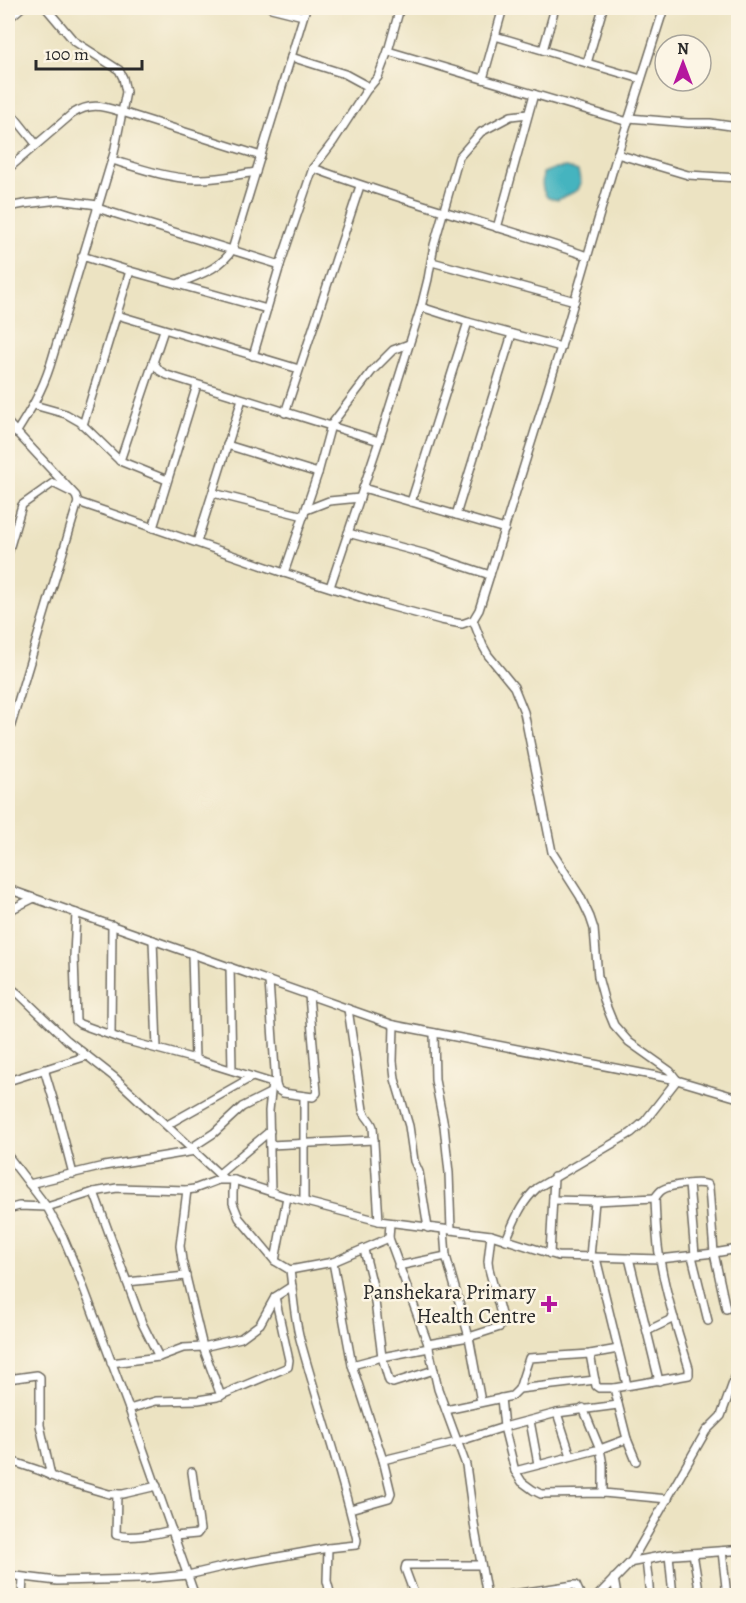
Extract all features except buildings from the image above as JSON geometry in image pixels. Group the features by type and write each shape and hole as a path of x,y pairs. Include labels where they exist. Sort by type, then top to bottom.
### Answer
{"street":[{"path":"8,19 21,8"},
{"path":"16,433 34,405 50,366 112,160 126,92 119,70 74,41 46,8"},
{"path":"271,8 303,16"},
{"path":"177,284 218,265 232,250 306,8"},
{"path":"253,356 280,265 313,168 378,77 400,8"},
{"path":"483,79 503,8"},
{"path":"543,50 555,8"},
{"path":"587,63 603,8"},
{"path":"8,423 78,502 382,604 462,624 473,620 479,610 505,529 617,154 664,8"},
{"path":"495,36 641,79"},
{"path":"388,51 628,120 710,123 738,127"},
{"path":"291,57 345,74 369,87"},
{"path":"497,228 534,94"},
{"path":"8,169 81,109 92,106 122,111 261,156"},
{"path":"8,109 36,144"},
{"path":"330,587 421,307 434,246 459,157 481,132 511,116 528,114"},
{"path":"617,154 687,175 738,178"},
{"path":"112,160 169,176 194,179 256,172"},
{"path":"313,168 360,186 587,256"},
{"path":"285,413 360,186"},
{"path":"8,207 59,200 98,207 280,265"},
{"path":"82,256 130,272 267,309"},
{"path":"432,262 574,301"},
{"path":"83,425 130,272"},
{"path":"421,307 561,347"},
{"path":"117,315 298,369"},
{"path":"411,502 468,322"},
{"path":"120,461 164,330"},
{"path":"456,515 512,334"},
{"path":"284,573 318,473 331,425 372,371 393,351 409,344"},
{"path":"153,362 160,371 167,375 379,441"},
{"path":"153,528 197,385"},
{"path":"197,543 242,399"},
{"path":"34,405 66,414 83,425 120,461 167,480"},
{"path":"227,445 318,473"},
{"path":"8,553 21,506 53,483 73,494"},
{"path":"363,488 505,529"},
{"path":"213,493 305,513 329,501 360,498"},
{"path":"8,735 78,502"},
{"path":"348,533 426,554 490,575"},
{"path":"473,620 483,646 514,687 524,712 552,852 580,896 590,917 594,929 598,977 614,1025 629,1042 669,1071 676,1080"},
{"path":"8,889 394,1025 676,1080 738,1098"},
{"path":"8,911 34,898"},
{"path":"76,913 74,956 76,1021 124,1040 158,1048 274,1084 279,1092 313,1097 317,1093 309,995"},
{"path":"111,1034 112,926"},
{"path":"153,940 158,1048"},
{"path":"192,954 195,1059"},
{"path":"230,967 232,1070"},
{"path":"269,981 274,1084 270,1093 271,1192"},
{"path":"8,986 67,1040 114,1077 222,1176 287,1197 379,1221 491,1235 558,1256 660,1259 738,1249"},
{"path":"348,1009 363,1110 372,1122 379,1221"},
{"path":"394,1025 393,1061 409,1126 414,1161 419,1172 428,1228"},
{"path":"434,1033 435,1080 444,1126 449,1173 446,1256 469,1337 481,1402"},
{"path":"8,1081 87,1056"},
{"path":"44,1069 73,1174"},
{"path":"167,1125 252,1077"},
{"path":"506,1240 520,1207 527,1197 554,1177 631,1133 645,1121 676,1080"},
{"path":"29,1184 104,1166 193,1150 242,1107 270,1093"},
{"path":"304,1096 304,1201"},
{"path":"8,1209 19,1206 47,1207 94,1192 117,1188 194,1189 222,1176 270,1131"},
{"path":"270,1145 374,1140"},
{"path":"8,1156 47,1207 77,1270 195,1596"},
{"path":"550,1254 554,1177"},
{"path":"234,1180 233,1203 239,1218 275,1261 290,1270 333,1262 390,1238"},
{"path":"590,1354 598,1388 614,1388 687,1377 690,1373 660,1259 655,1198 662,1190 672,1186 705,1183 709,1188 714,1253 726,1309"},
{"path":"689,1184 694,1256 708,1321"},
{"path":"187,1190 180,1246 203,1347 221,1396"},
{"path":"94,1192 144,1329 159,1357"},
{"path":"275,1261 287,1197"},
{"path":"553,1200 595,1201 655,1198"},
{"path":"595,1201 593,1258 627,1385"},
{"path":"390,1223 390,1238 428,1346 438,1389 466,1465 487,1596"},
{"path":"352,1365 497,1329 502,1324 502,1318 489,1269 491,1235"},
{"path":"364,1250 373,1286 382,1357 391,1383 434,1370"},
{"path":"399,1266 446,1256"},
{"path":"629,1258 658,1381"},
{"path":"333,1262 352,1365 383,1460 391,1496 350,1509"},
{"path":"8,1575 57,1581 142,1579 188,1575 328,1548 354,1546 357,1543 350,1509 300,1338 290,1270"},
{"path":"127,1282 186,1276"},
{"path":"111,1363 159,1357 183,1348 203,1347 231,1341 250,1332 260,1324 275,1297 292,1286"},
{"path":"129,1409 156,1401 198,1400 221,1396 288,1367 289,1360 275,1297"},
{"path":"647,1330 674,1318"},
{"path":"446,1410 512,1396 519,1389 529,1358 590,1354 618,1349"},
{"path":"598,1596 631,1562 706,1431 721,1416 738,1369"},
{"path":"8,1379 38,1375 40,1377 40,1425 51,1476"},
{"path":"519,1389 595,1380"},
{"path":"614,1388 627,1439 636,1461"},
{"path":"501,1398 504,1427 515,1471 522,1482 533,1490 541,1494 603,1493 668,1499"},
{"path":"383,1460 458,1442 557,1413 618,1404"},
{"path":"583,1408 600,1449 603,1465 603,1493"},
{"path":"557,1413 571,1456"},
{"path":"530,1421 538,1464"},
{"path":"515,1471 600,1449 627,1439"},
{"path":"9,1462 109,1494 123,1494 157,1486"},
{"path":"117,1494 116,1535 196,1534 200,1530 192,1473"},
{"path":"328,1548 327,1581 332,1596"},
{"path":"631,1562 669,1555 738,1550"},
{"path":"722,1551 727,1596"},
{"path":"693,1553 700,1596"},
{"path":"669,1555 673,1596"},
{"path":"645,1560 651,1596"},
{"path":"415,1596 405,1569 406,1565 481,1565"},
{"path":"22,1596 23,1578"},
{"path":"614,1578 617,1596"},
{"path":"499,1596 574,1585 581,1596"}],"water":[{"path":"567,167 578,171 581,183 578,190 558,200 548,198 543,190 543,173"}],"place":[{"name":"Panshekara Primary Health Centre","path":"549,1304"}]}
